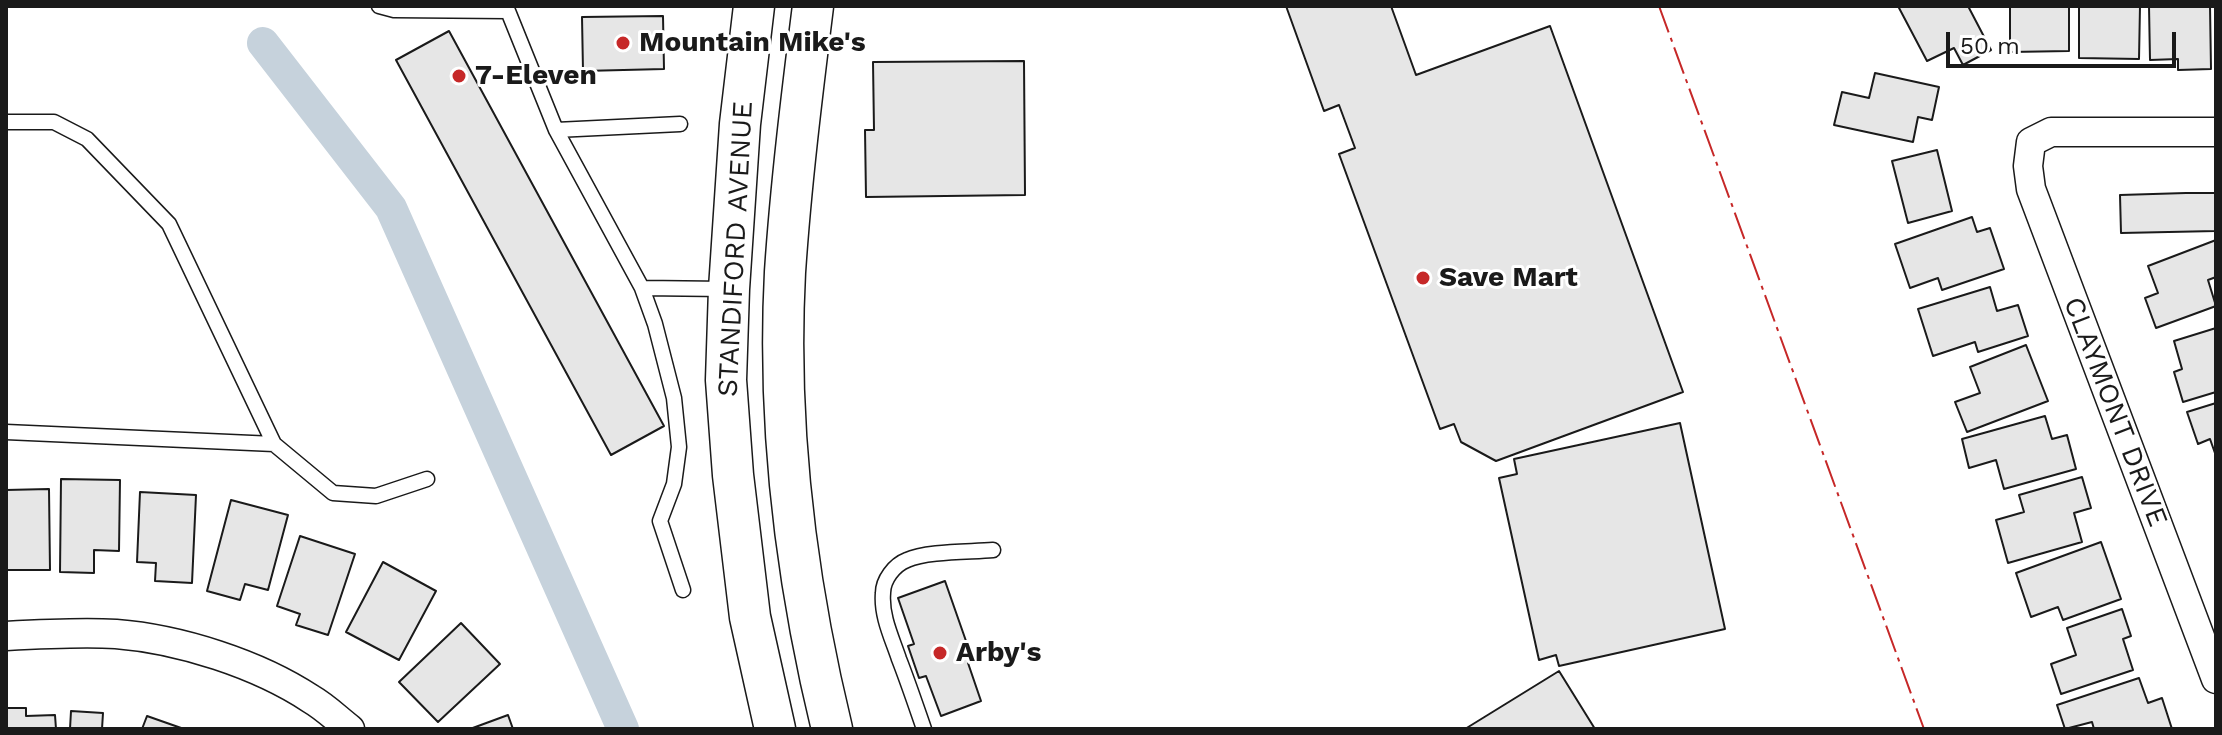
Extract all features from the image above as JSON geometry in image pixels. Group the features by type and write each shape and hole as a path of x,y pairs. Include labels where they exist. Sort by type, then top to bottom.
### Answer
{"main road":[{"name":"STANDIFORD AVENUE","path":"754,6 740,124 726,380 733,475 750,617 771,711"},
{"name":"STANDIFORD AVENUE","path":"813,6 794,155 785,274 784,360 791,483 799,556 832,729"},
{"path":"771,711 794,729"}],"street":[{"name":"CLAYMONT DRIVE","path":"2216,132 2051,132 2031,142 2028,166 2031,189 2216,679"},
{"path":"6,636 117,634 171,643 243,664 277,679 314,700 350,729"}],"lane":[{"path":"379,6 394,10 508,11 556,130 642,288 655,324 674,398 679,447 674,484 660,521 683,590"},
{"path":"6,122 54,122 87,139 169,224 274,444 333,493 376,496 427,479"},
{"path":"556,130 680,124"},
{"path":"642,288 729,289"},
{"path":"6,432 274,444"},
{"path":"924,729 888,628 883,605 886,579 906,560 993,550"}],"building":[{"path":"1286,6 1391,6 1416,75 1550,26 1683,392 1496,461 1461,442 1454,424 1440,429 1339,154 1355,148 1339,105 1324,111"},
{"path":"1898,6 1968,6 1991,50 1963,65 1954,48 1927,61"},
{"path":"2010,6 2069,6 2069,51 2010,52"},
{"path":"2079,6 2140,6 2139,59 2079,58"},
{"path":"2149,6 2210,6 2211,69 2178,70 2178,59 2150,60"},
{"name":"Mountain Mike's","path":"663,16 664,69 583,71 582,17"},
{"path":"449,31 664,426 611,455 396,60"},
{"path":"1024,61 1025,195 866,197 865,130 874,130 873,62"},
{"path":"1875,73 1939,87 1932,120 1918,117 1913,142 1834,125 1842,92 1869,98"},
{"path":"1937,150 1952,211 1908,223 1892,161"},
{"path":"2216,193 2216,231 2121,233 2120,195"},
{"path":"1972,217 1977,232 1990,228 2004,269 1942,290 1938,278 1910,288 1895,244"},
{"path":"2216,240 2216,277 2208,280 2216,306 2156,328 2145,298 2158,293 2148,266"},
{"path":"1990,287 1997,311 2018,305 2028,336 1978,352 1975,342 1933,356 1918,309"},
{"path":"2216,328 2216,392 2183,402 2174,372 2182,369 2174,341"},
{"path":"2026,345 2048,401 1967,432 1955,402 1980,393 1970,367"},
{"path":"2216,403 2216,456 2210,439 2198,444 2187,412"},
{"path":"2045,416 2052,439 2067,435 2076,469 2004,489 1996,460 1969,468 1962,439"},
{"path":"1680,423 1725,629 1559,666 1556,655 1539,660 1499,478 1517,474 1514,459"},
{"path":"2082,477 2091,508 2074,513 2082,542 2008,563 1996,520 2024,512 2019,495"},
{"path":"61,479 120,480 119,551 94,550 94,573 60,572"},
{"path":"49,489 50,570 6,570 6,490"},
{"path":"140,492 196,495 192,583 155,581 156,563 137,562"},
{"path":"231,500 288,515 268,590 245,584 240,600 207,591"},
{"path":"300,536 355,554 328,635 296,625 300,614 277,606"},
{"path":"2101,542 2121,599 2063,620 2058,607 2031,617 2016,573"},
{"path":"383,562 436,591 399,660 346,632"},
{"name":"Arby's","path":"945,581 973,661 968,663 981,701 941,716 926,676 919,678 908,646 914,644 898,598"},
{"path":"2122,609 2131,636 2123,639 2133,670 2061,694 2051,664 2076,655 2067,628"},
{"path":"461,623 500,664 438,722 399,682"},
{"path":"1559,671 1595,729 1465,729"},
{"path":"2139,678 2148,703 2162,698 2172,729 2094,729 2092,722 2065,729 2057,705"},
{"path":"6,708 26,708 26,716 55,715 56,729 6,729"},
{"path":"71,711 103,713 102,729 70,729"},
{"path":"508,715 513,729 470,729"},
{"path":"147,716 184,729 142,729"}],"waterway":[{"path":"263,43 391,208 623,729"}],"power":[{"path":"1659,6 1924,729"}],"place":[{"name":"Mountain Mike's","path":"623,43"},
{"name":"7-Eleven","path":"459,76"},
{"name":"Save Mart","path":"1423,278"},
{"name":"Arby's","path":"940,653"}]}
